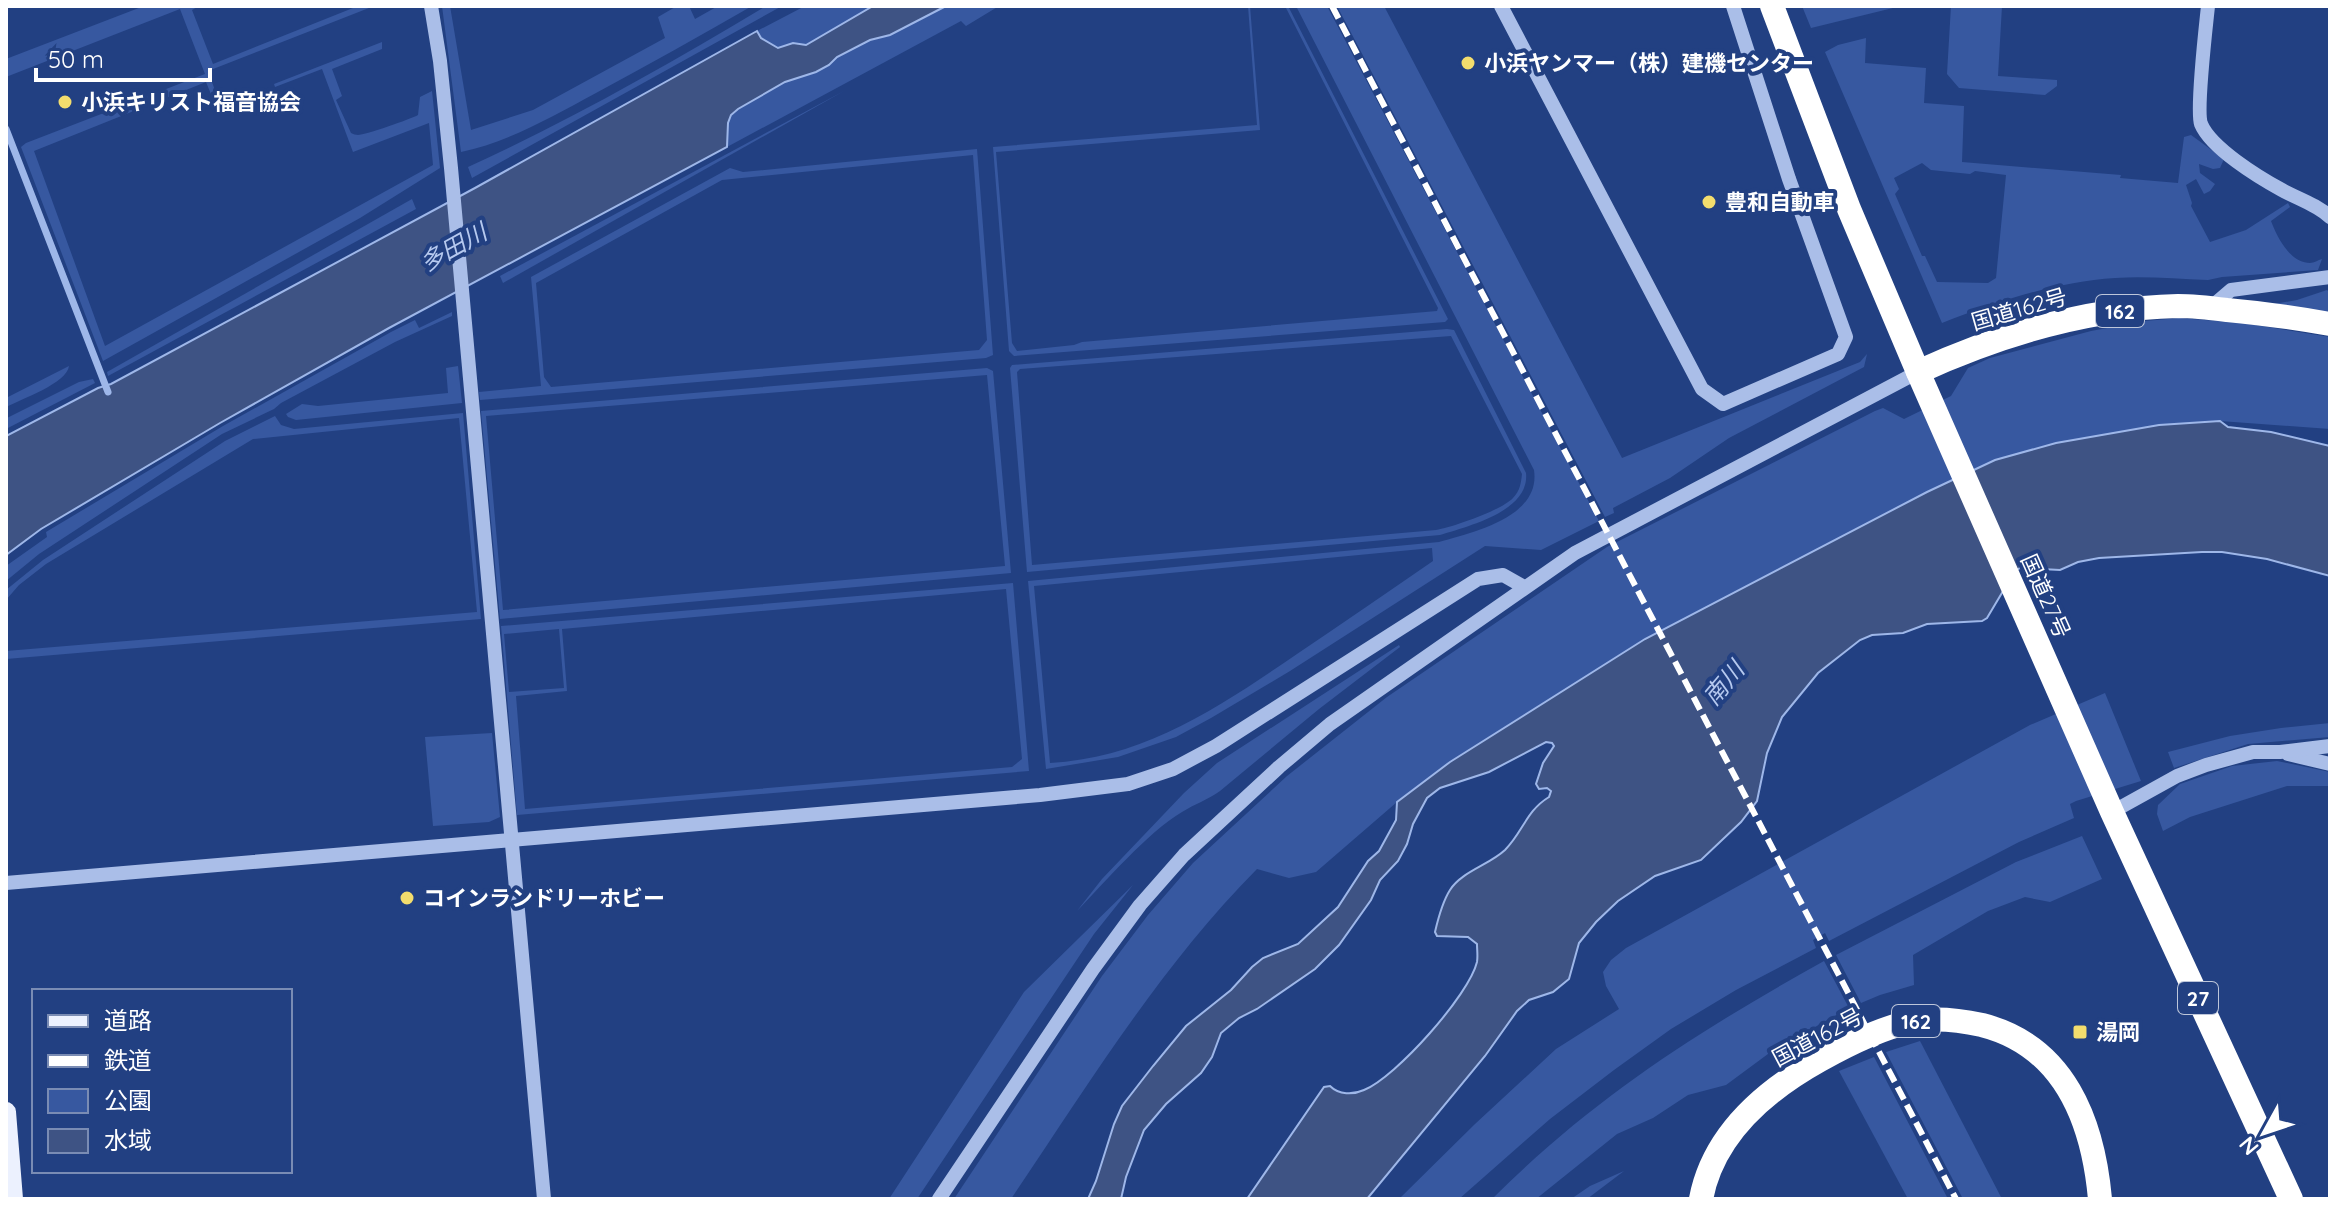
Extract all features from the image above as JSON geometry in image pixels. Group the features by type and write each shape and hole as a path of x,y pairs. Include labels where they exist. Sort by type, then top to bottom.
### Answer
{"highway":[{"name":"国道27号","path":"1772,6 1849,209 1933,407 2109,804 2291,1199"},
{"name":"国道162号","path":"1918,372 1986,344 2057,323 2114,312 2179,306 2330,324"},
{"name":"国道162号","path":"1701,1199 1715,1157 1734,1128 1766,1094 1801,1070 1847,1045 1909,1022 1937,1019 1966,1021 2002,1030 2034,1047 2055,1070 2089,1131 2100,1199"}],"main road":[{"path":"6,1112 13,1199"}],"street":[{"path":"431,6 452,180 544,1199"},
{"path":"1501,6 1702,389 1723,404 1838,354 1846,337 1789,179 1733,6"},
{"path":"2208,6 2199,120 2209,139 2228,155 2330,217"},
{"path":"2209,308 2231,290 2330,277"},
{"path":"939,1199 1101,957 1140,905 1184,855 1279,767 1330,724 1575,553 1918,372"},
{"path":"6,883 1040,795 1128,784 1173,769 1216,746 1478,579 1503,575 1524,587"},
{"path":"2109,804 2206,765 2253,752 2330,746"},
{"path":"2280,752 2330,764"}],"green space":[{"path":"144,6 199,6 192,10 213,64 358,6 374,6 208,71 221,107 217,109 206,82 34,151 105,346 433,165 429,123 353,152 322,69 275,87 274,84 382,42 382,49 332,69 342,96 336,100 351,133 358,135 418,115 420,97 432,91 440,168 360,218 103,361 21,147 205,74 180,9 6,77 6,59"},
{"path":"442,6 450,6 471,130 533,110 665,38 658,17 677,6 689,6 695,19 718,6 752,6 547,119 496,142 461,152"},
{"path":"766,6 782,6 472,178 468,167 619,91"},
{"path":"805,6 873,6 806,45 793,43 778,48 761,38 757,31"},
{"path":"946,6 999,6 966,26 961,21 727,147 728,123 738,109 785,82 816,72 870,40 890,35"},
{"path":"1248,6 1260,130 996,152 1012,343 1017,351 1082,342 1437,311 1285,6 1288,6 1448,319 1445,322 1014,356 1009,351 993,147 1257,125"},
{"path":"1296,6 1327,6 1599,521 1541,550 1485,546 1290,671 1176,737 1118,757 1046,769 1028,581 1439,542 1486,527 1516,511 1527,500 1533,486 1534,470","holes":["1432,548 1433,561 1240,692 1181,726 1118,751 1050,763 1034,586"]},
{"path":"1337,6 1384,6 1622,458 1860,362 1867,354 1864,367 1729,438 1670,478 1613,508 1614,513 1605,517"},
{"path":"1802,6 1920,6 1897,7 1811,28"},
{"path":"1951,6 2002,6 1998,76 2057,80 2057,86 2045,95 1959,88 1947,74"},
{"path":"1866,38 1865,63 1926,68 1924,103 1964,106 1962,162 2121,175 2120,178 2178,183 2184,137 2191,135 2224,159 2220,168 2199,164 2200,173 2215,184 2210,191 2204,194 2196,179 2186,185 2191,206 2210,242 2246,230 2288,203 2290,207 2271,221 2285,248 2296,259 2310,263 2322,259 2318,270 2208,280 2138,277 2093,280 2027,294 1942,323 1825,52 1838,45","holes":["1922,163 1931,170 2006,175 1996,278 1988,283 1937,282 1925,256 1922,256 1895,194 1899,189 1894,178"]},
{"path":"844,91 503,283 500,276"},
{"path":"977,149 993,355 480,400 479,392 541,386 531,277 730,168 743,172","holes":["973,155 987,340 979,350 551,387 544,377 536,283 722,180"]},
{"path":"412,199 416,209 108,376 107,372"},
{"path":"2327,290 2330,293 2330,313 2274,304 2297,300"},
{"path":"452,312 452,316 395,342 222,434 39,554 6,581 6,566 47,537 46,532 223,426 391,332 415,320 419,328"},
{"path":"2179,318 2243,323 2330,337 2330,429 2220,421 2159,425 2056,443 1995,460 1927,492 1645,639 1450,762 1397,802 1316,872 1289,878 1257,869 1188,946 1157,986 1011,1199 954,1199 1102,976 1148,915 1193,863 1287,776 1387,697 1607,547 1875,411 1883,408 1904,419 1951,396 1968,368 1990,358 2091,331"},
{"path":"1454,330 1526,473 1525,486 1508,507 1495,515 1440,535 1027,572 1012,365","holes":["1451,336 1522,474 1517,493 1507,503 1477,517 1436,530 1032,565 1017,372 1020,369"]},
{"path":"69,366 61,378 52,384 6,407 6,398"},
{"path":"458,366 462,403 296,420 286,414 302,404 318,406 448,393 446,368"},
{"path":"987,368 993,371 1011,573 500,619 481,411","holes":["987,375 1005,566 503,610 486,416"]},
{"path":"93,379 95,383 6,429 7,418 79,382"},
{"path":"463,413 481,619 6,659 6,651 477,612 459,418 253,439 46,564 19,585 6,600 6,590 43,560 225,441 275,416 281,425 294,429"},
{"path":"1013,583 1029,771 517,815 501,626","holes":["1006,589 1022,759 1012,767 525,809 516,696 567,691 562,629","559,629 564,688 509,692 504,634"]},
{"path":"1399,645 1220,791 1182,812 1155,832 1077,911 1102,879 1217,763"},
{"path":"2105,693 2141,781 2076,801 2070,804 2074,818 2019,842 1829,941 1825,933 1813,940 1816,948 1671,1029 1614,1070 1550,1119 1459,1199 1399,1199 1556,1049 1619,1009 1606,986 1603,972 1611,960 1626,948 2030,725"},
{"path":"2330,723 2330,737 2248,744 2174,768 2168,752 2230,736"},
{"path":"492,733 500,817 489,822 433,826 425,737"},
{"path":"2277,761 2330,772 2330,786 2287,786 2190,817 2163,831 2157,814 2158,805 2180,784 2232,766"},
{"path":"2082,836 2102,879 2050,902 2025,897 1988,911 1913,955 1914,985 1861,1003 1836,955 2016,862"},
{"path":"1133,885 1094,934 917,1199 889,1199 1024,992"},
{"path":"1824,961 1849,1008 1772,1051 1726,1085 1688,1095 1653,1118 1617,1134 1536,1199 1492,1199 1569,1129 1649,1068 1734,1013"},
{"path":"1920,1041 2002,1199 1963,1199 1886,1052"},
{"path":"1874,1057 1948,1199 1908,1199 1839,1071"},
{"path":"1624,1171 1587,1199 1571,1199 1590,1186"}],"water":[{"name":"多田川","path":"873,6 946,6 890,35 870,40 816,72 785,82 738,109 728,123 727,147 389,328 220,423 41,529 6,555 6,436 111,384 475,188 757,31 761,38 778,48 793,43 806,45"},
{"name":"南川","path":"2220,421 2228,427 2271,432 2330,446 2330,576 2267,559 2222,552 2099,558 2060,570 2020,568 1982,621 1927,624 1903,633 1872,635 1860,640 1818,673 1782,717 1767,753 1757,801 1741,822 1701,860 1655,876 1618,901 1596,922 1579,943 1569,979 1553,992 1529,1000 1517,1011 1485,1056 1367,1199 1247,1199 1324,1087 1351,1093 1378,1082 1430,1034 1460,994 1477,962 1477,944 1468,937 1437,936 1435,932 1447,894 1468,873 1505,850 1530,815 1549,797 1551,791 1539,789 1536,784 1543,763 1554,746 1546,742 1489,772 1440,788 1427,798 1398,861 1380,880 1371,900 1339,945 1315,969 1221,1033 1212,1057 1201,1073 1166,1104 1144,1130 1121,1199 1088,1199 1122,1106 1186,1026 1231,990 1263,958 1298,944 1338,907 1368,861 1379,851 1396,820 1397,802 1450,762 1645,639 1927,492 1995,460 2056,443 2159,425"}],"waterway":[{"path":"6,129 108,392"}],"railway":[{"path":"1332,6 1956,1199"}],"place":[{"name":"小浜ヤンマー（株）建機センター","path":"1468,63"},
{"name":"小浜キリスト福音協会","path":"65,102"},
{"name":"豊和自動車","path":"1709,202"},
{"name":"コインランドリーホビー","path":"407,898"},
{"name":"湯岡","path":"2080,1032"}]}
